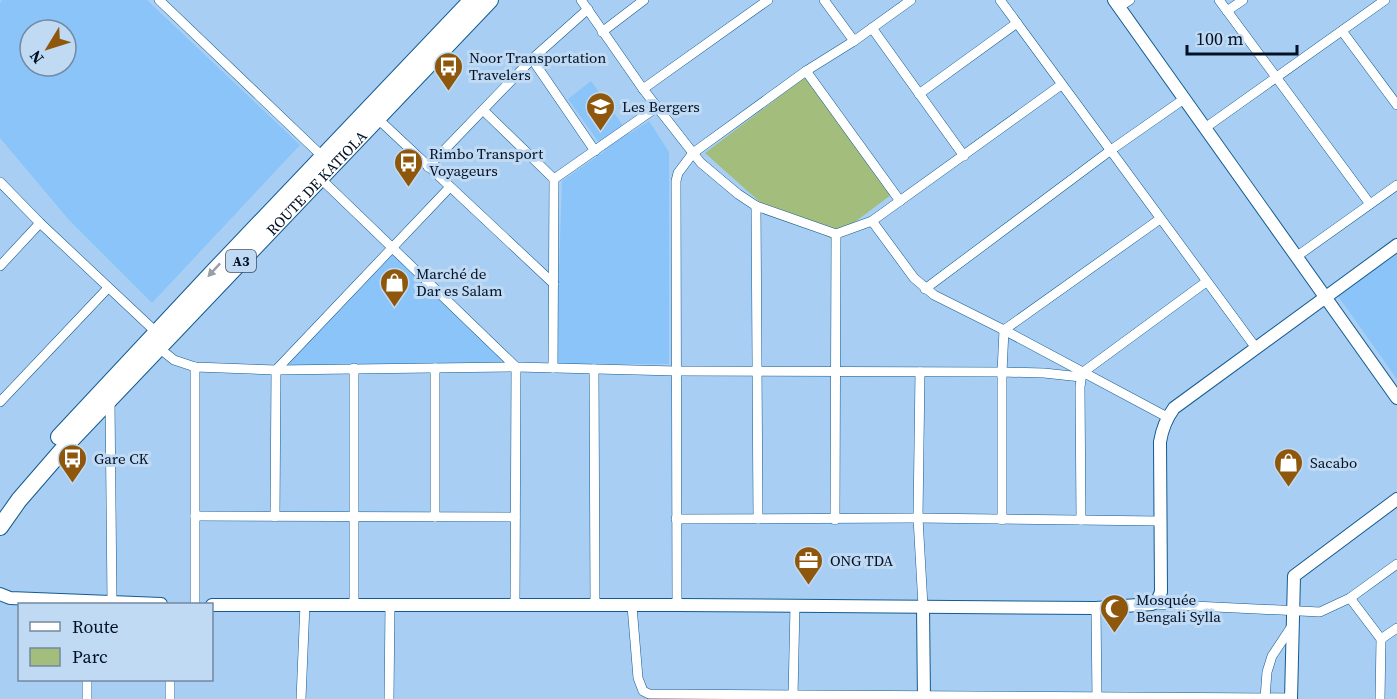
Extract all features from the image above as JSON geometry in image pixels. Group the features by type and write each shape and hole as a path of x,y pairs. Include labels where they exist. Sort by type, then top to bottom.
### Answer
{"highway":[{"name":"ROUTE DE KATIOLA","path":"0,528 48,466 110,399 158,340 323,157 472,0"},
{"name":"ROUTE DE KATIOLA","path":"0,510 62,434 320,178 490,0"}],"street":[{"path":"159,0 323,157"},
{"path":"581,0 643,89 693,153 731,188 756,206 836,234 872,222 1061,86"},
{"path":"602,32 644,0"},
{"path":"643,89 768,0"},
{"path":"824,0 854,41"},
{"path":"677,605 676,181 678,172 693,153 806,71 854,41 911,0"},
{"path":"1000,0 1061,86 1111,150 1256,348"},
{"path":"1130,0 1117,4 1397,398"},
{"path":"1219,0 1370,204"},
{"path":"1227,11 1243,0"},
{"path":"1205,128 1385,0"},
{"path":"428,167 532,59 588,9"},
{"path":"919,94 1017,23"},
{"path":"872,28 964,156"},
{"path":"1342,31 1397,105"},
{"path":"532,59 595,151"},
{"path":"806,71 900,201"},
{"path":"1387,92 1397,85"},
{"path":"925,289 1111,150 1184,99"},
{"path":"554,179 657,107"},
{"path":"483,110 554,179 553,368"},
{"path":"377,118 554,284"},
{"path":"320,178 516,367 515,606"},
{"path":"0,182 108,288 174,360 195,367 276,370 516,367 676,371 1002,372 1082,375 1206,282"},
{"path":"1296,256 1397,185"},
{"path":"274,517 276,370 450,188"},
{"path":"756,206 758,519"},
{"path":"1004,330 1160,219"},
{"path":"872,222 914,278 934,295 1004,330 1082,375 1167,417"},
{"path":"0,266 40,223"},
{"path":"835,519 836,234"},
{"path":"1152,604 1161,592 1160,442 1167,417 1174,408 1397,245"},
{"path":"0,402 108,288"},
{"path":"1002,520 1004,330"},
{"path":"195,367 195,603"},
{"path":"354,368 354,605"},
{"path":"435,368 435,517"},
{"path":"594,369 595,606"},
{"path":"920,372 918,518 923,606 924,697"},
{"path":"1081,520 1082,375"},
{"path":"110,399 112,602"},
{"path":"632,606 638,678 643,691 649,694 1291,699 1294,576 1397,499"},
{"path":"195,516 515,517"},
{"path":"676,519 1160,520"},
{"path":"213,605 795,605 1096,608 1152,604 1294,618 1320,612 1350,598 1397,564"},
{"path":"0,594 10,598 87,603 136,603"},
{"path":"1350,598 1381,639 1380,699"},
{"path":"301,699 305,604"},
{"path":"793,696 795,605"},
{"path":"389,699 390,606"},
{"path":"1096,608 1097,698"},
{"path":"1265,698 1267,672 1272,656 1294,618"},
{"path":"1381,639 1397,628"},
{"path":"87,681 87,699"},
{"path":"170,681 170,699"}],"shaded area":[{"path":"2,0 147,0 300,145 152,303 69,220 0,138 0,3"},
{"path":"591,81 629,134 649,121 669,152 669,364 556,364 562,181 605,151 568,99"},
{"name":"Marché de Dar es Salam","path":"393,247 516,367 276,370"},
{"path":"1397,254 1397,379 1338,296"}],"green space":[{"path":"805,77 891,195 832,239 762,204 705,153"}],"place":[{"name":"Noor Transportation Travelers","path":"448,92"},
{"name":"Les Bergers","path":"601,132"},
{"name":"Rimbo Transport Voyageurs","path":"408,188"},
{"name":"Marché de Dar es Salam","path":"395,308"},
{"name":"Gare CK","path":"73,484"},
{"name":"Sacabo","path":"1289,488"},
{"name":"ONG TDA","path":"809,586"},
{"name":"Mosquée Bengali Sylla","path":"1115,634"}]}
